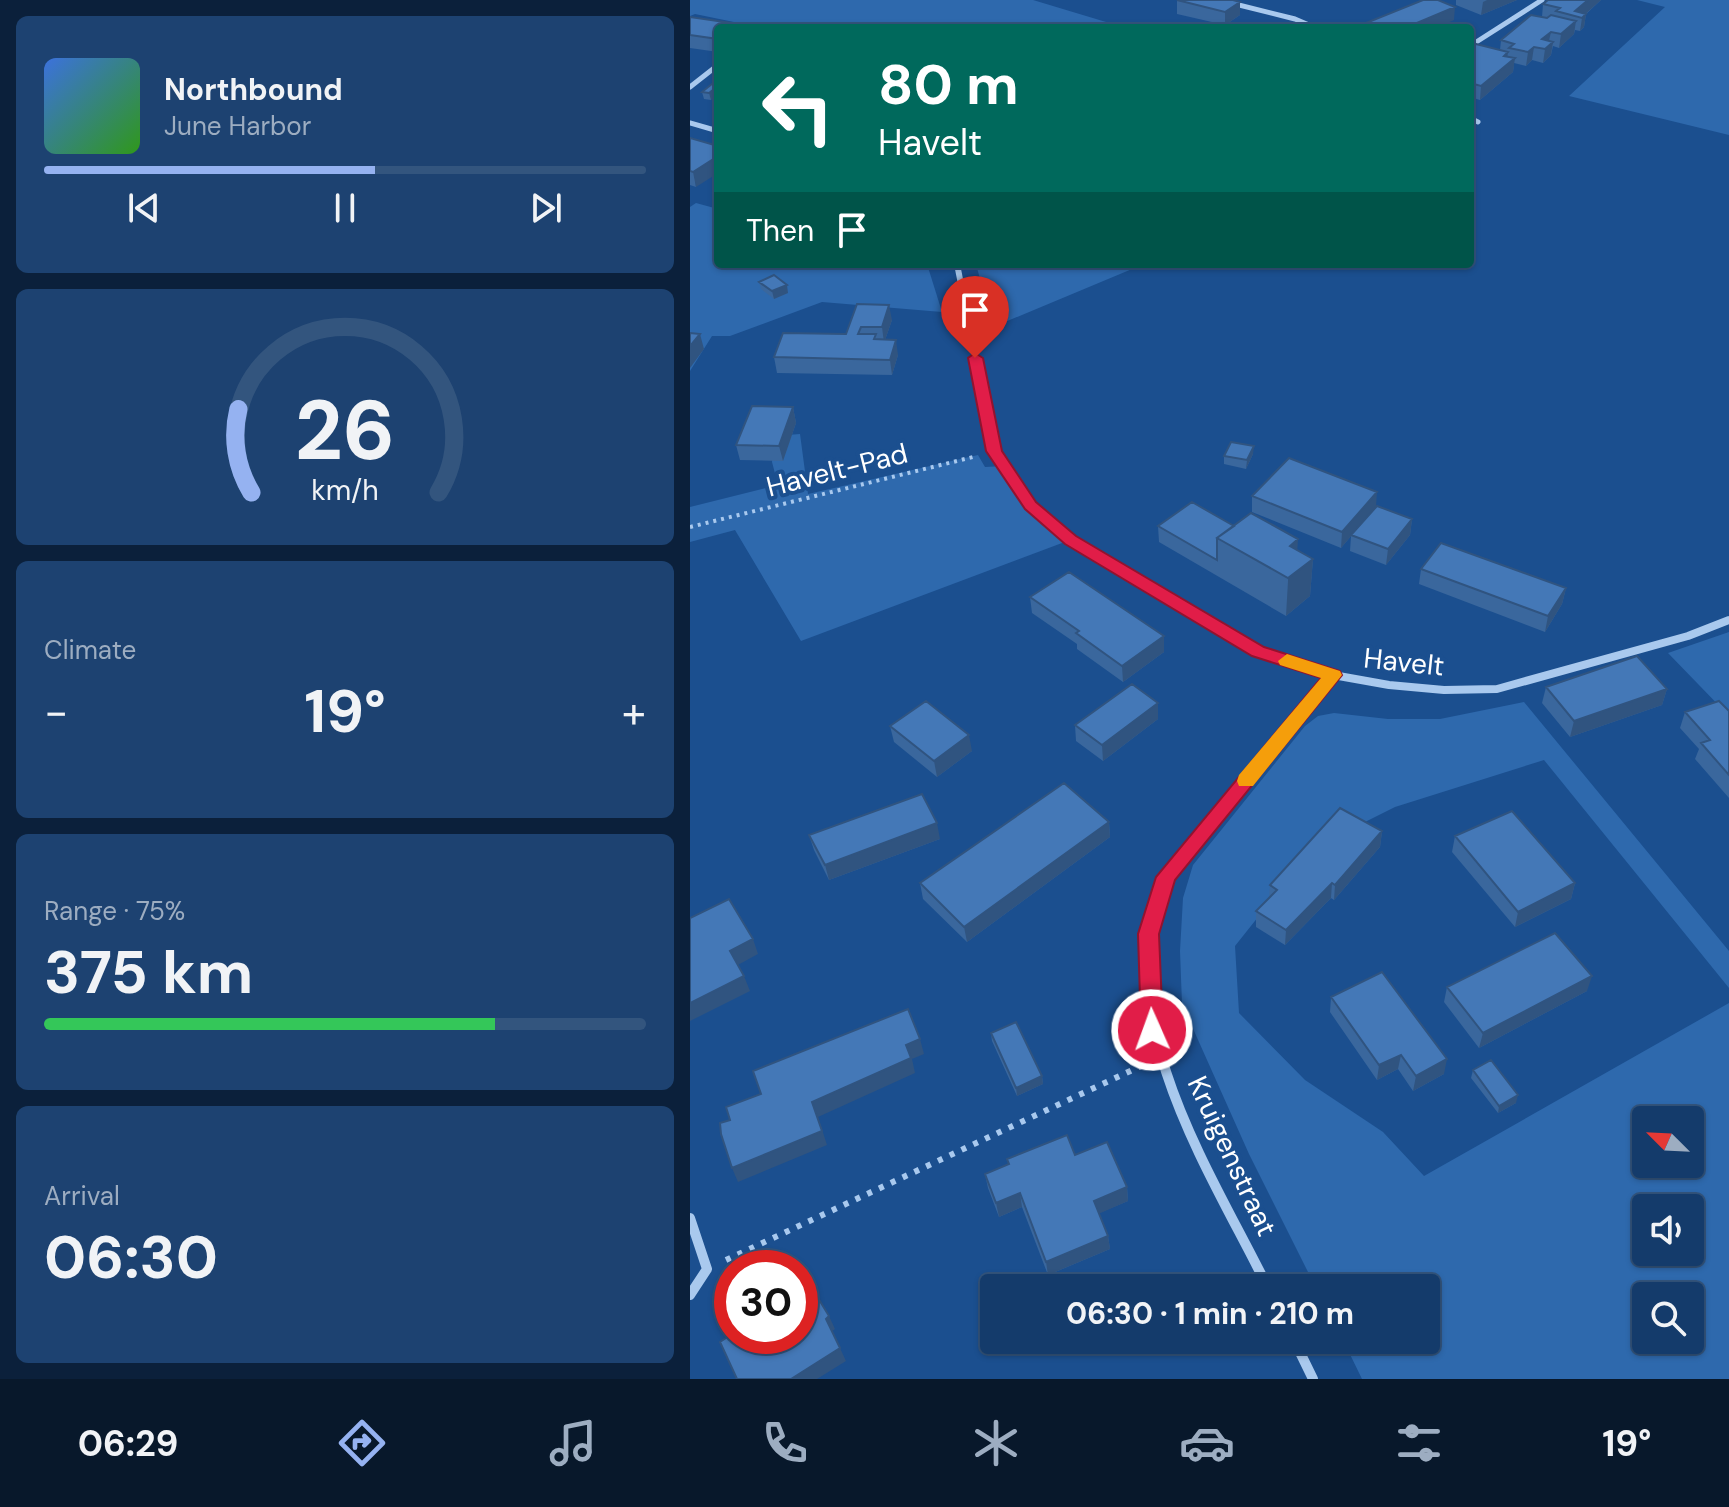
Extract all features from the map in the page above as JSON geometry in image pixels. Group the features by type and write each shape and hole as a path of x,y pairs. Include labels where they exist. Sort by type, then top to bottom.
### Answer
{"street":[{"path":"1219,0 1307,24"},
{"path":"1474,43 1542,0"},
{"path":"690,87 714,68"},
{"path":"1474,120 1478,122"},
{"path":"690,123 714,130"},
{"name":"Havelt","path":"958,268 994,451 1031,505 1070,540 1258,651 1333,675 1444,690 1497,689 1688,636 1729,620"},
{"name":"Kruigenstraat","path":"1261,1274 1179,1107 1152,1030 1149,934 1166,877 1333,675"},
{"path":"690,1218 707,1269 690,1295"},
{"path":"1301,1354 1313,1379"}],"path":[{"name":"Havelt-Pad","path":"690,527 994,451"},
{"path":"707,1269 1161,1057"}],"shaded area":[{"path":"690,0 1033,0 1113,24 744,24 695,14 690,16"},
{"path":"1637,0 1729,0 1729,135 1569,96 1665,7"},
{"path":"696,203 714,208 714,268 928,268 942,312 822,302 730,336 712,336 690,371 690,207"},
{"path":"977,268 1134,268 993,327"},
{"path":"800,434 808,494 978,455 985,467 1004,466 1031,505 1070,540 801,641 735,530 690,542 690,507 778,485 772,462 775,436"},
{"path":"1729,632 1729,716 1668,653"},
{"path":"1524,702 1729,951 1729,988 1544,760 1395,807 1313,848 1235,946 1239,1013 1305,1080 1383,1132 1424,1176 1729,1003 1729,1379 1362,1379 1350,1354 1440,1354 1440,1274 1309,1274 1249,1154 1182,1004 1180,951 1183,898 1193,865 1305,726 1318,716 1334,713 1388,719 1440,719"}],"building":[{"path":"1177,0 1233,0 1240,2 1225,12"},
{"path":"1423,0 1438,0 1455,7 1415,24 1363,24"},
{"path":"1548,0 1588,0 1575,11 1586,14 1582,18 1556,11 1560,8 1543,4"},
{"path":"1531,15 1547,18 1551,15 1576,21 1561,34 1551,32 1542,39 1553,42 1545,49 1534,47 1528,52 1509,48 1514,44 1501,40"},
{"path":"690,17 738,24 714,24 714,38 690,35"},
{"path":"1474,46 1508,52 1504,56 1515,58 1481,86 1474,84"},
{"path":"714,82 714,89 709,93 702,92"},
{"path":"690,138 714,145 714,159 690,171"},
{"path":"774,275 787,285 772,291 759,282"},
{"path":"857,304 889,305 882,327 861,327 858,334 876,334 874,339 896,340 890,360 774,357 783,333 846,334"},
{"path":"690,333 700,334 690,346"},
{"path":"752,406 793,407 779,446 736,445"},
{"path":"1231,442 1254,446 1247,460 1224,456"},
{"path":"1289,458 1377,492 1342,532 1252,496"},
{"path":"1192,502 1234,526 1217,538 1217,560 1158,526"},
{"path":"1377,506 1412,519 1388,549 1351,535"},
{"path":"1251,513 1298,539 1290,546 1313,559 1288,578 1217,538"},
{"path":"1441,543 1566,588 1548,616 1421,569"},
{"path":"1069,572 1164,636 1122,666 1030,597"},
{"path":"1637,656 1667,689 1574,721 1546,687"},
{"path":"1132,684 1158,703 1102,745 1075,725"},
{"path":"926,701 969,735 934,761 890,726"},
{"path":"1719,701 1729,711 1729,775 1701,743 1710,740 1685,712"},
{"path":"1064,783 1109,822 964,927 920,883"},
{"path":"922,794 937,823 825,865 809,835"},
{"path":"1340,808 1382,831 1335,885 1332,883 1286,930 1256,911 1277,890 1270,885"},
{"path":"1512,811 1575,883 1518,912 1455,836"},
{"path":"729,899 753,939 730,951 744,976 690,1003 690,918"},
{"path":"1555,933 1592,976 1483,1033 1447,987"},
{"path":"1382,972 1447,1059 1416,1076 1401,1055 1379,1065 1331,997"},
{"path":"908,1009 920,1039 906,1045 911,1058 812,1102 822,1131 732,1168 720,1123 730,1120 726,1107 761,1094 753,1071"},
{"path":"1016,1022 1042,1076 1016,1088 991,1033"},
{"path":"1491,1060 1518,1095 1499,1106 1473,1070"},
{"path":"1067,1135 1075,1155 1107,1142 1127,1187 1094,1201 1108,1236 1046,1262 1020,1193 996,1203 985,1174 1009,1164 1007,1159"},
{"path":"818,1298 829,1316 826,1319 840,1348 791,1379 737,1379 726,1354 818,1354"}],"slow traffic":[{"path":"1246,781 1333,675 1287,661"}],"route":[{"path":"975,358 994,451 1031,505 1070,540 1258,651 1333,675 1166,877 1149,934 1152,1030"}]}
